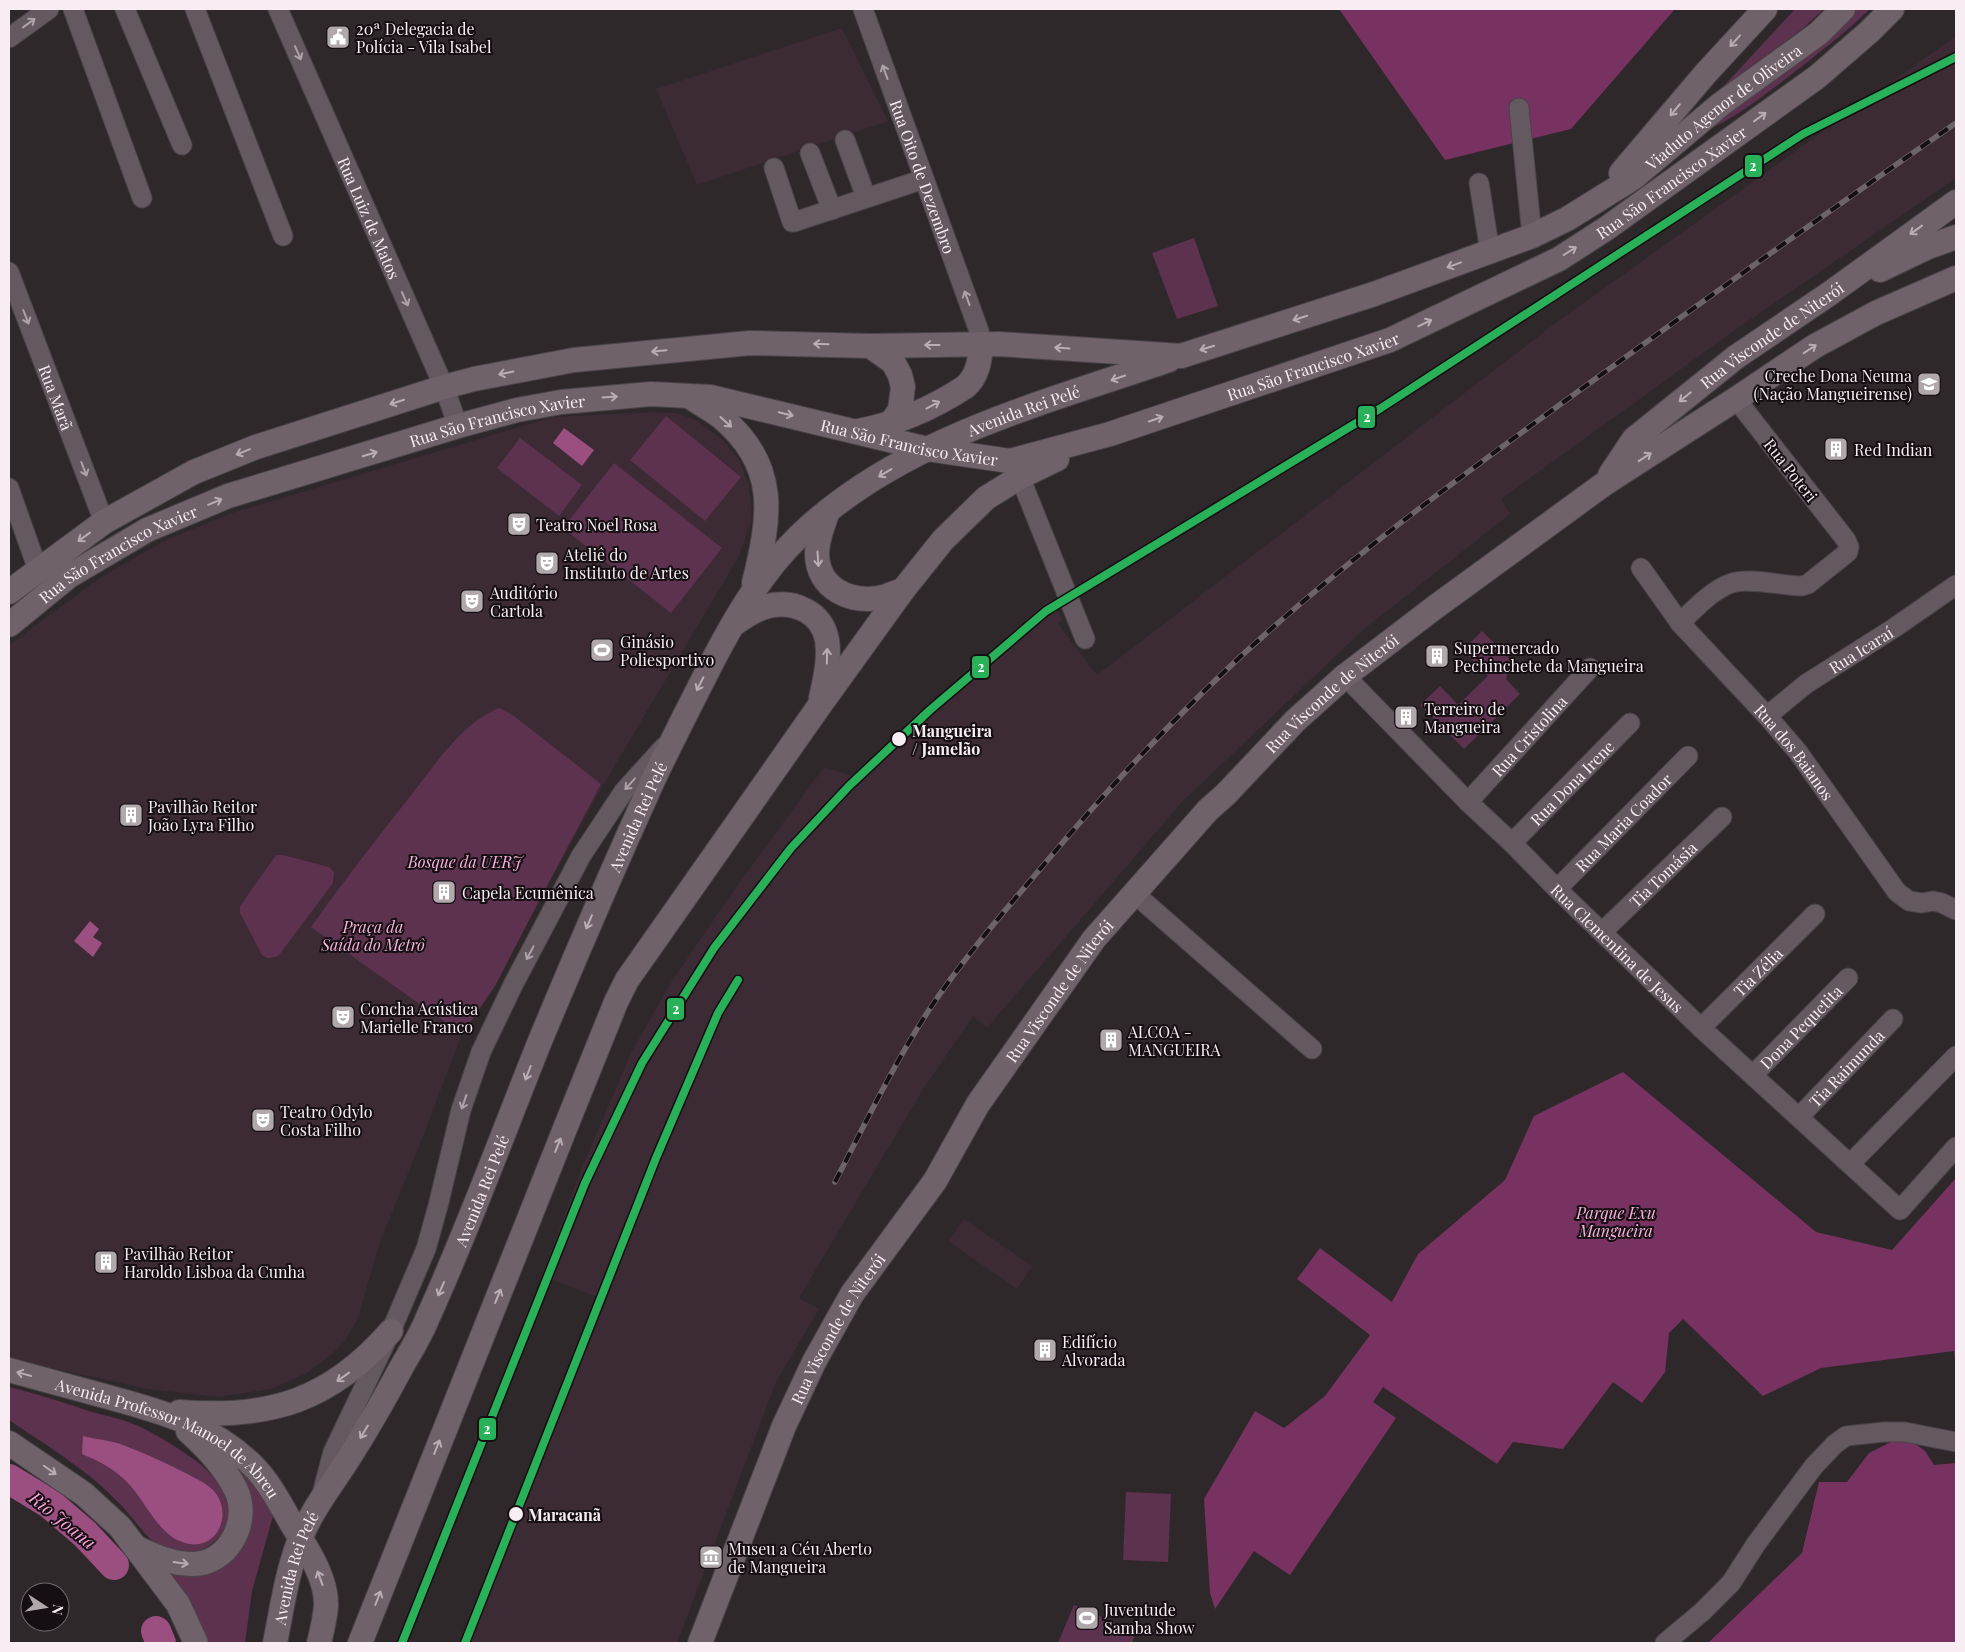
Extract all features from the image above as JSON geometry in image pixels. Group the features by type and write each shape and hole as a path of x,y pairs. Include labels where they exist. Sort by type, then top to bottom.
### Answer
{"main road":[{"path":"1598,199 1706,73 1765,9"},
{"name":"Viaduto Agenor de Oliveira","path":"1598,199 1633,178 1721,104 1820,33 1843,9"},
{"name":"Rua São Francisco Xavier","path":"9,625 69,576 147,530 228,496 458,426 517,410 561,402 651,394 686,395 729,400 927,449 1010,460 1110,434 1390,340 1559,259 1607,228 1817,77 1892,9"},
{"name":"Rua São Francisco Xavier","path":"9,592 104,522 194,472 256,447 474,379 574,360 750,343 870,346 999,344 1180,356 1374,294 1490,252 1532,236 1567,219 1598,199"},
{"name":"Rua Visconde de Niterói","path":"1604,484 1634,439 1736,357 1829,294 1956,202"},
{"path":"1829,294 1928,247 1956,237"},
{"name":"Rua Visconde de Niterói","path":"700,1643 784,1426 814,1362 852,1294 935,1181 978,1104 1094,939 1208,810 1226,794 1295,721 1345,676 1434,608 1604,484 1815,346 1876,313 1956,278"},
{"path":"854,432 890,423 926,409 958,392 970,383 978,365 981,344"},
{"path":"870,346 893,362 900,375 903,387 900,410 890,423"},
{"name":"Avenida Rei Pelé","path":"275,1643 291,1567 301,1538 322,1496 346,1462 426,1324 604,888 674,735 731,626 751,593 777,559 801,534 828,511 885,472 927,449 1004,416 1180,356"},
{"path":"1736,357 1742,373 1756,385"},
{"path":"686,395 720,417 737,432 751,451 761,472 767,494 767,513 764,540 751,593"},
{"path":"360,1643 616,1002 640,960 820,704 903,590 943,540 975,507 1020,477 1110,434"},
{"path":"828,511 817,553 819,568 824,580 843,595 856,598 885,596 903,590"},
{"path":"731,626 751,612 768,606 786,604 799,607 811,613 821,624 826,639 826,678 820,704"},
{"path":"155,1410 204,1414 247,1411 273,1408 300,1399 330,1386 342,1378 365,1359 391,1331"},
{"name":"Avenida Professor Manoel de Abreu","path":"9,1370 155,1410 199,1426 241,1454 257,1470 273,1492 301,1538 319,1574 324,1590 325,1615 319,1643"},
{"path":"136,1548 164,1560 194,1565 211,1561 222,1552 234,1539 240,1524 241,1507 237,1491 219,1463 206,1446 187,1430 155,1410"},
{"path":"9,1443 84,1494 120,1527 178,1604 196,1643"}],"street":[{"path":"9,38 49,9"},
{"path":"73,9 142,198"},
{"path":"125,9 182,145"},
{"path":"195,9 283,236"},
{"name":"Rua Luiz de Matos","path":"278,9 444,387 458,426"},
{"name":"Rua Oito de Dezembro","path":"863,9 979,331 981,344"},
{"path":"1519,108 1532,236"},
{"path":"845,140 866,197"},
{"path":"810,153 832,210"},
{"path":"774,168 792,222 924,179"},
{"path":"1479,183 1490,252"},
{"name":"Rua Marã","path":"9,272 104,522"},
{"name":"Rua Poteri","path":"1680,623 1705,600 1732,583 1743,581 1802,586 1808,584 1848,552 1849,547 1846,540 1736,399"},
{"path":"1020,477 1084,639"},
{"path":"9,488 38,570"},
{"name":"Rua dos Baianos","path":"1641,568 1680,623 1768,716 1798,752 1897,892 1909,901 1922,904 1933,901 1956,910"},
{"name":"Rua Icaraí","path":"1768,716 1806,684 1894,628 1956,584"},
{"name":"Rua Cristolina","path":"1468,802 1590,668"},
{"name":"Rua Clementina de Jesus","path":"1345,676 1468,802 1701,1028 1851,1163 1900,1210 1956,1147"},
{"name":"Rua Dona Irene","path":"1512,843 1630,723"},
{"name":"Avenida Rei Pelé","path":"322,1496 333,1452 391,1331 426,1249 461,1110 490,1032 581,856 624,791 674,735"},
{"name":"Rua Maria Coador","path":"1557,889 1688,756"},
{"name":"Tia Tomásia","path":"1602,932 1722,817"},
{"path":"1135,894 1312,1049"},
{"name":"Tia Zélia","path":"1701,1028 1815,914"},
{"name":"Dona Pequetita","path":"1753,1075 1848,978"},
{"name":"Tia Raimunda","path":"1799,1117 1893,1020"},
{"path":"1851,1163 1956,1056"},
{"path":"1665,1643 1702,1612 1730,1583 1756,1544 1814,1466 1835,1444 1846,1436 1905,1432 1956,1442"}],"shaded area":[{"path":"842,28 888,121 697,185 656,89"},
{"path":"1956,36 1956,178 1731,333 1501,499 1510,514 1363,630 1182,802 987,1028 973,1016 922,1091 799,1298 819,1309 776,1382 677,1643 470,1643 606,1300 542,1276 581,1170 631,1053 672,981 729,897 824,767 851,776 1048,600 1063,618 1058,624 1097,675 1557,322"},
{"path":"654,412 676,413 696,420 722,439 739,460 749,485 752,519 739,556 601,789 539,901 495,986 462,1034 380,1242 358,1318 345,1341 307,1373 271,1389 218,1397 148,1389 27,1363 9,1357 9,645 101,577 166,540 232,513 553,417"},
{"path":"564,428 594,450 582,466 553,443"},
{"path":"90,921 99,929 93,937 102,943 93,957 74,941"},
{"path":"964,1219 1032,1266 1017,1289 948,1241"},
{"path":"83,1436 126,1446 167,1464 205,1484 212,1489 219,1499 222,1509 222,1520 219,1529 213,1537 204,1543 194,1544 173,1538 158,1524 134,1489 122,1477 106,1465 82,1454"}],"green space":[{"path":"1339,9 1675,9 1571,129 1445,160"},
{"path":"1795,9 1824,9 1802,29 1722,88"},
{"path":"1857,9 1870,9 1829,45 1756,101 1725,121 1702,132 1833,34"},
{"path":"1194,238 1218,306 1177,319 1152,253"},
{"path":"666,416 741,477 705,521 630,460"},
{"path":"520,438 582,485 559,516 497,468"},
{"path":"614,463 722,548 671,613 563,528"},
{"path":"1482,631 1511,660 1506,679 1520,694 1464,749 1420,705 1440,686 1458,705 1488,676 1463,650"},
{"name":"Bosque da UERJ","path":"499,708 514,716 601,784 495,986 462,1034 311,927 448,748 472,725 485,715"},
{"path":"276,855 283,855 329,867 334,872 333,883 279,955 268,958 262,955 240,913 240,906"},
{"name":"Parque Exu Mangueira","path":"1623,1072 1816,1232 1892,1250 1956,1178 1956,1370 1954,1351 1821,1368 1763,1396 1683,1319 1669,1333 1665,1372 1642,1403 1613,1382 1563,1449 1513,1442 1497,1464 1383,1387 1373,1402 1396,1418 1290,1575 1254,1551 1215,1609 1210,1593 1204,1499 1255,1411 1284,1428 1325,1396 1370,1335 1297,1279 1320,1248 1392,1302 1418,1254 1505,1180 1534,1116"},
{"path":"9,1387 131,1423 151,1432 181,1450 207,1470 222,1490 229,1512 224,1530 211,1544 203,1550 194,1553 176,1554 161,1548 149,1538 115,1499 87,1474 9,1420"},
{"path":"1907,1438 1925,1451 1934,1465 1956,1463 1956,1643 1708,1643 1802,1553 1819,1482 1847,1482 1869,1453 1891,1442"},
{"path":"221,1452 251,1481 263,1497 273,1516 252,1591 245,1643 209,1643 186,1596 168,1570 245,1538 251,1524 252,1508"},
{"path":"1126,1492 1171,1494 1168,1562 1123,1560"},
{"name":"Juventude Samba Show","path":"1074,1605 1136,1632 1132,1643 1058,1643"}],"waterway":[{"name":"Rio Joana","path":"9,1479 50,1504 85,1534 114,1565"},
{"name":"Rio Joana","path":"156,1631 161,1643"}],"railway":[{"path":"835,1182 903,1052 929,1010 969,955 1101,799 1164,731 1230,666 1335,575 1446,488 1821,217 1956,123"}],"transit line":[{"name":"2","path":"402,1643 585,1183 642,1063 714,948 791,848 849,786 930,710 1046,611 1381,408 1803,134 1956,57"},
{"name":"2","path":"465,1643 656,1158 718,1013 738,980"}],"place":[{"name":"20ª Delegacia de Polícia - Vila Isabel","path":"338,37"},
{"name":"Creche Dona Neuma (Nação Mangueirense)","path":"1929,384"},
{"name":"Red Indian","path":"1836,449"},
{"name":"Teatro Noel Rosa","path":"519,524"},
{"name":"Ateliê do Instituto de Artes","path":"547,563"},
{"name":"Auditório Cartola","path":"472,601"},
{"name":"Ginásio Poliesportivo","path":"602,650"},
{"name":"Supermercado Pechinchete da Mangueira","path":"1437,656"},
{"name":"Terreiro de Mangueira","path":"1406,717"},
{"name":"Mangueira / Jamelão","path":"899,739"},
{"name":"Pavilhão Reitor João Lyra Filho","path":"131,815"},
{"name":"Capela Ecumênica","path":"444,892"},
{"name":"Concha Acústica Marielle Franco","path":"343,1017"},
{"name":"ALCOA - MANGUEIRA","path":"1111,1040"},
{"name":"Teatro Odylo Costa Filho","path":"263,1120"},
{"name":"Pavilhão Reitor Haroldo Lisboa da Cunha","path":"106,1262"},
{"name":"Edifício Alvorada","path":"1045,1350"},
{"name":"Maracanã","path":"516,1514"},
{"name":"Museu a Céu Aberto de Mangueira","path":"711,1557"},
{"name":"Juventude Samba Show","path":"1087,1618"}],"park label":[{"name":"Praça da Saída do Metrô","path":"373,935"}]}
